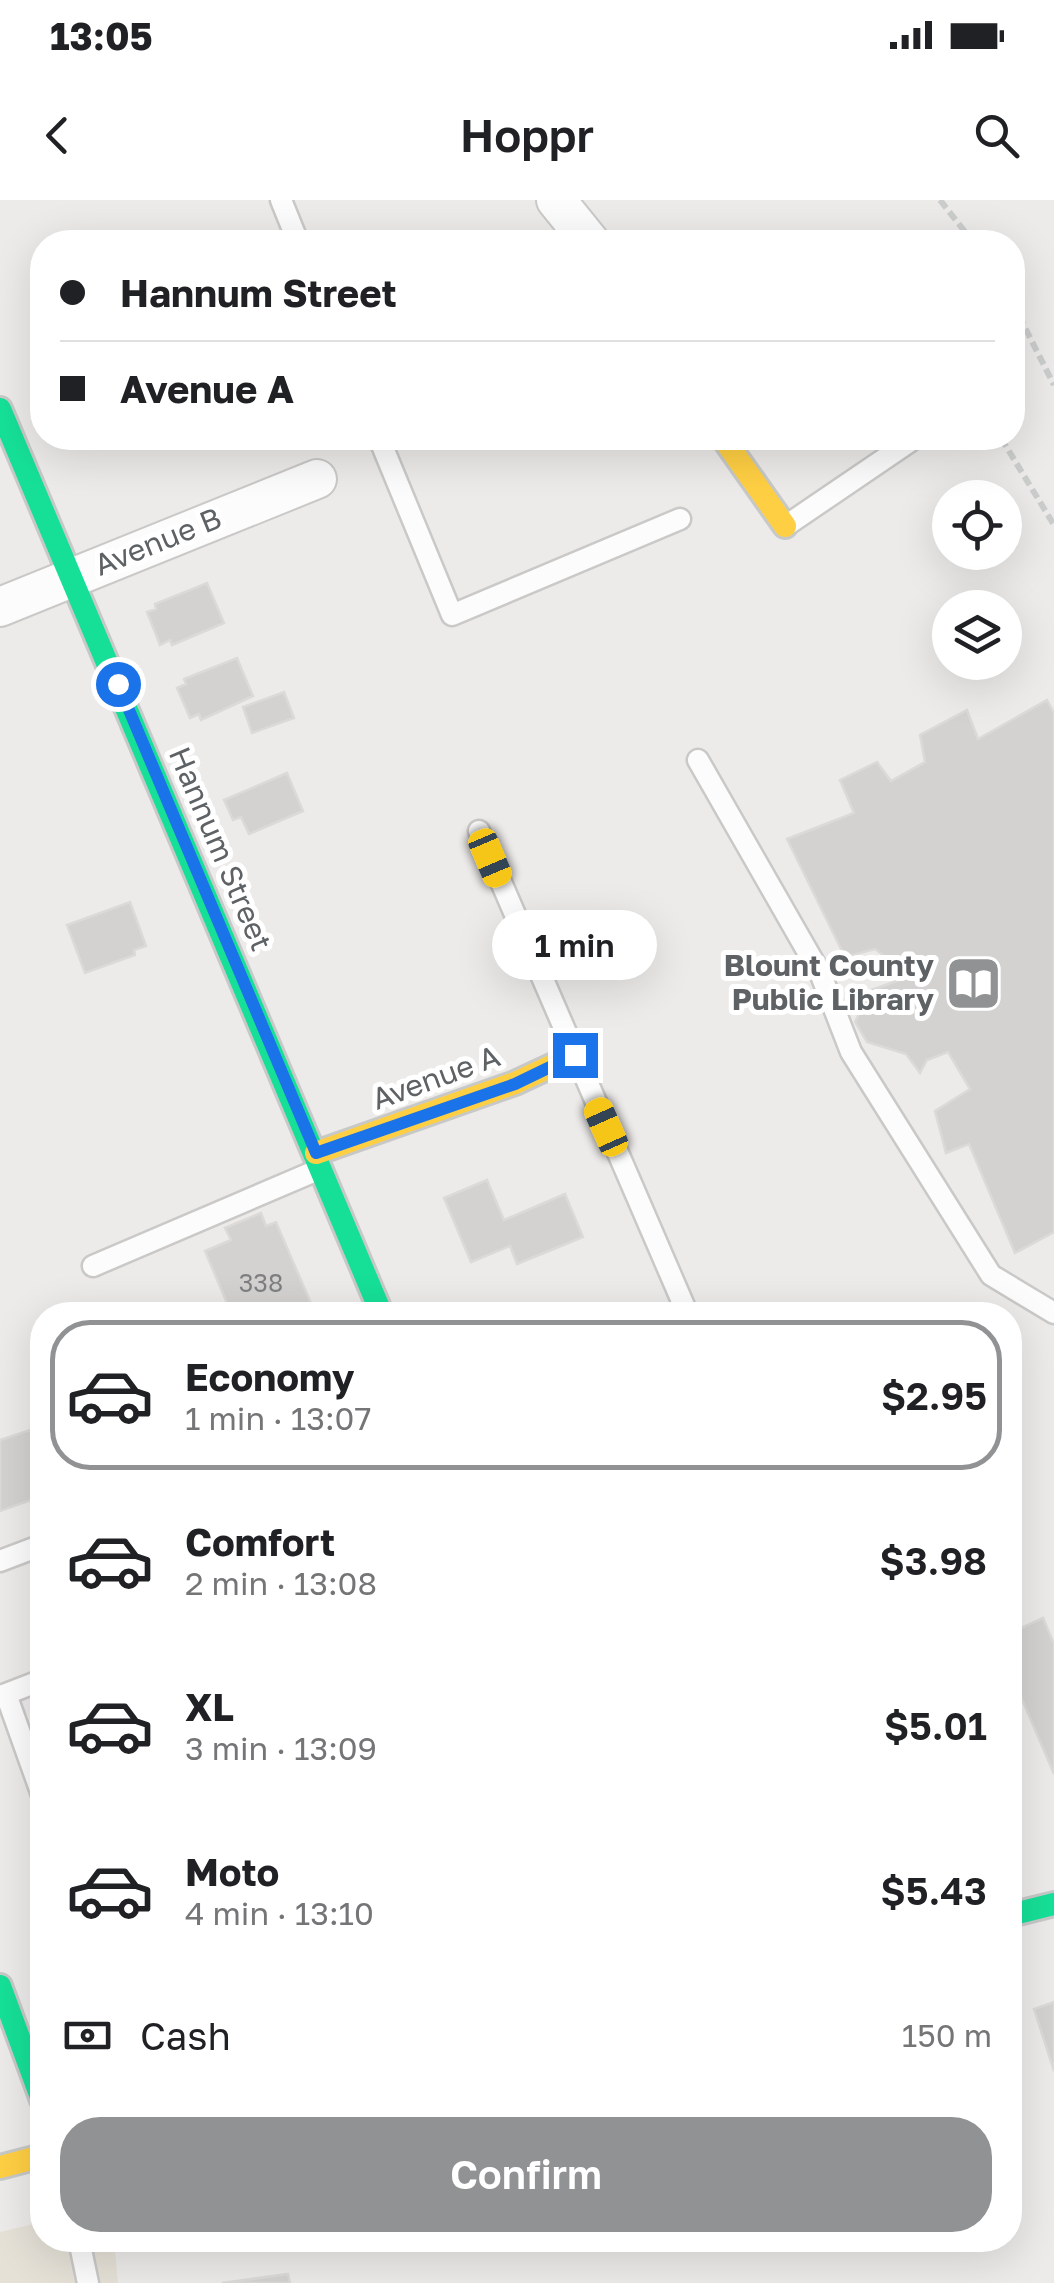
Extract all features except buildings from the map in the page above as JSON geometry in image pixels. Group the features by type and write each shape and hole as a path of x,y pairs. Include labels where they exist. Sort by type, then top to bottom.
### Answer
{"street":[{"path":"556,200 580,230"},
{"name":"Hannum Street","path":"0,409 377,1302"},
{"path":"734,450 785,526"},
{"name":"Avenue B","path":"0,606 317,479"},
{"name":"Avenue A","path":"319,1161 515,1084 575,1055"},
{"path":"1022,1912 1054,1904"},
{"path":"0,1986 30,2067"},
{"path":"0,2167 30,2159"}],"lane":[{"path":"281,200 293,230"},
{"path":"384,450 452,615 680,519"},
{"path":"785,526 897,450"},
{"path":"698,760 821,976 851,1052 991,1275 1050,1306"},
{"path":"478,831 682,1302"},
{"path":"93,1266 319,1161"},
{"path":"0,1561 30,1550"},
{"path":"30,1685 3,1695 30,1764"},
{"path":"20,2040 30,2036"},
{"path":"82,2252 88,2283"}],"path":[{"path":"940,200 964,230"},
{"path":"1025,328 1054,385"},
{"path":"1008,450 1054,525"}],"shaded area":[{"path":"30,2225 30,2252 115,2252 118,2283 0,2283 0,2232"}],"traffic: fast":[{"path":"0,409 377,1302"},
{"path":"1022,1912 1054,1904"},
{"path":"0,1986 30,2067"}],"traffic: slow":[{"path":"731,450 785,526"},
{"path":"316,1153 515,1083 575,1055"},
{"path":"0,2167 30,2159"}],"place":[{"name":"Blount County Public Library","path":"973,983"}],"route":[{"path":"118,684 316,1153 515,1084 575,1055"}]}
